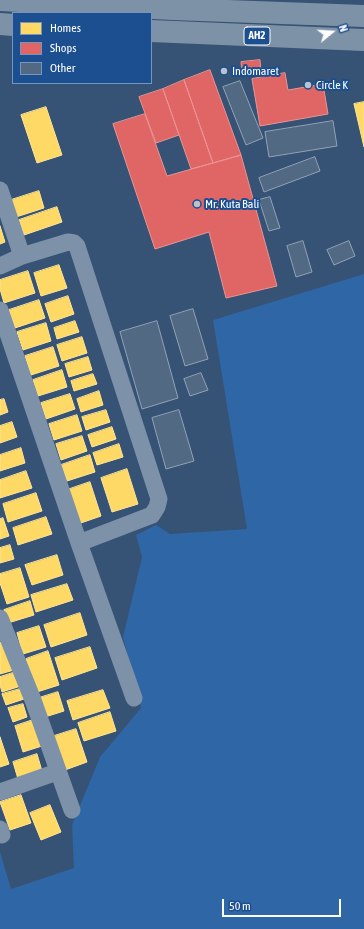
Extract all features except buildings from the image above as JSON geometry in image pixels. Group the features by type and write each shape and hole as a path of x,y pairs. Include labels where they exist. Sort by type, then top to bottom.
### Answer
{"highway":[{"name":"AH2","path":"0,0 307,7 364,16"},
{"path":"0,24 12,25"},
{"name":"AH2","path":"152,31 364,40"}],"street":[{"path":"0,190 22,256"},
{"path":"0,266 22,256 68,242 74,243 78,246 159,498 157,507 152,514 79,543"},
{"path":"0,310 79,543 134,698"},
{"path":"2,626 33,700 72,810"},
{"path":"0,792 58,772"}],"shaded area":[{"path":"364,274 364,929 0,929 0,852 11,889 74,868 72,825 100,757 141,708 123,637 142,557 136,535 156,525 170,534 247,529 213,320"}],"place":[{"name":"Indomaret","path":"224,71"},
{"name":"Circle K","path":"308,85"},
{"name":"Mr. Kuta Bali","path":"197,204"}]}
